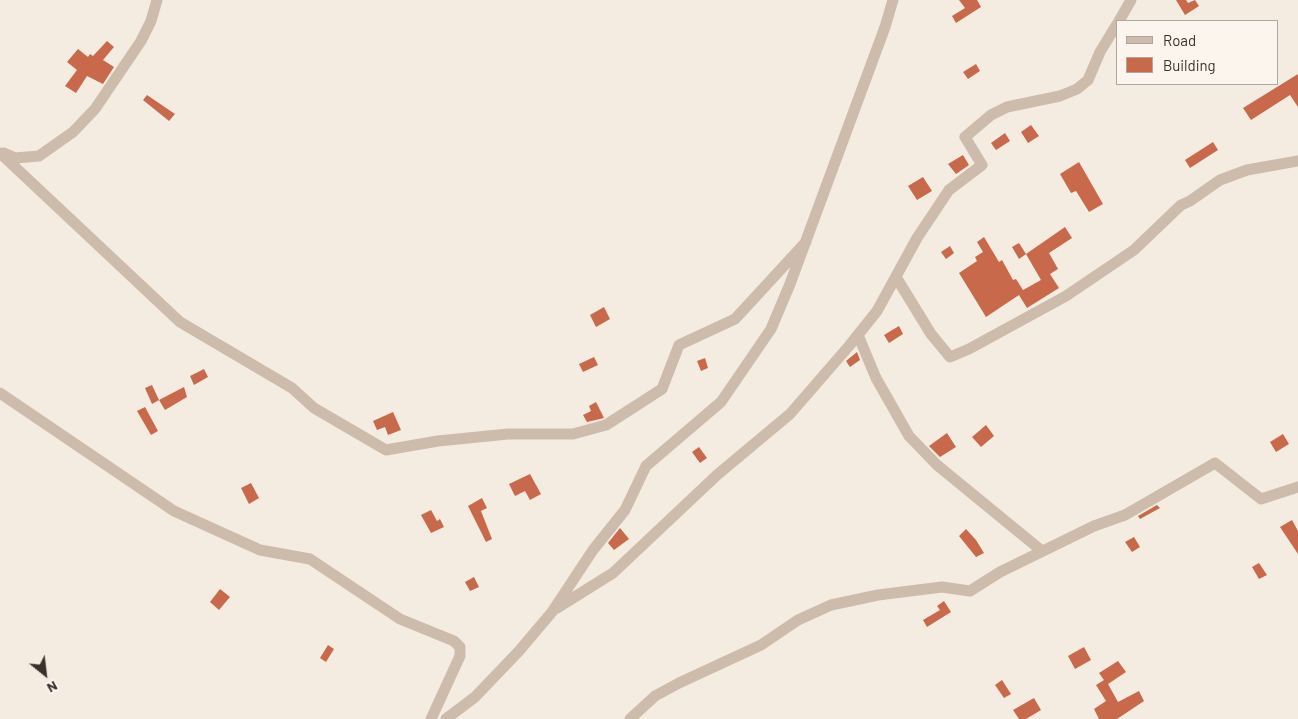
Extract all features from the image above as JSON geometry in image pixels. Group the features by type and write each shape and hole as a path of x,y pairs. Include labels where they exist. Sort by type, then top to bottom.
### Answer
{"street":[{"path":"0,152 15,158 39,156 73,132 95,109 141,41 151,21 157,0"},
{"path":"446,719 475,697 519,651 552,612 593,550 625,510 646,466 720,402 771,329 806,242 885,27 893,0"},
{"path":"1120,20 1131,0"},
{"path":"552,612 613,573 630,559 689,501 790,414 877,311 917,238 949,190 982,166 965,137 991,115 1007,107 1060,96 1088,80 1100,52 1116,26"},
{"path":"0,152 180,322 292,388 314,408 386,450 438,441 508,434 573,434 606,425 662,389 679,345 735,319 806,242"},
{"path":"896,277 931,334 950,357 969,349 1066,296 1134,250 1181,205 1220,180 1248,170 1298,161"},
{"path":"858,335 876,378 909,436 937,465 1042,551"},
{"path":"0,393 174,511 260,550 310,560 400,619 454,641 460,647 460,656 430,719"},
{"path":"630,719 656,696 678,683 761,645 798,620 831,606 878,595 942,587 970,591 1000,572 1042,551 1094,526 1125,515 1215,463 1261,500 1298,488"}],"building":[{"path":"959,0 977,0 981,7 956,23 952,16 965,8"},
{"path":"1176,0 1186,0 1188,3 1195,0 1199,6 1185,15"},
{"path":"107,41 114,47 103,60 114,67 103,84 87,76 76,93 65,86 77,70 67,62 78,49 88,57 90,54 93,56"},
{"path":"976,64 980,71 968,79 963,72"},
{"path":"1298,74 1298,107 1290,95 1251,120 1243,108"},
{"path":"147,95 175,114 169,121 143,100"},
{"path":"1031,125 1039,136 1028,143 1021,132"},
{"path":"1005,133 1010,141 996,150 991,143"},
{"path":"1213,142 1218,150 1190,168 1185,160"},
{"path":"963,155 969,165 956,174 948,164"},
{"path":"1079,162 1103,204 1089,212 1076,191 1071,193 1060,174"},
{"path":"923,177 932,191 917,200 908,186"},
{"path":"1065,227 1072,238 1049,253 1058,269 1050,274 1059,288 1027,308 1019,295 986,317 959,273 977,261 975,257 983,252 977,242 984,237 999,262 1002,260 1013,280 1016,279 1023,290 1041,280 1026,254"},
{"path":"1019,243 1026,254 1019,259 1012,247"},
{"path":"950,246 954,253 946,259 941,252"},
{"path":"604,307 610,319 596,327 590,315"},
{"path":"899,326 903,334 889,343 884,335"},
{"path":"857,352 860,360 850,367 846,361"},
{"path":"594,357 598,365 583,372 579,364"},
{"path":"705,358 708,368 701,371 697,361"},
{"path":"204,369 208,377 194,385 190,376"},
{"path":"152,385 159,400 152,404 145,388"},
{"path":"184,387 187,397 165,410 159,400"},
{"path":"596,402 604,418 587,422 583,415 591,411 589,406"},
{"path":"145,407 158,431 151,435 137,411"},
{"path":"393,412 401,430 388,435 385,427 377,430 373,421"},
{"path":"986,425 994,436 981,447 972,437"},
{"path":"947,433 956,447 940,457 929,446"},
{"path":"1283,434 1289,444 1276,452 1270,442"},
{"path":"699,447 707,458 700,463 692,452"},
{"path":"530,474 541,494 530,500 525,491 515,496 509,484"},
{"path":"251,483 259,498 249,504 241,488"},
{"path":"482,498 487,508 481,511 492,539 486,542 468,506"},
{"path":"1157,505 1160,508 1140,519 1138,516"},
{"path":"431,510 437,521 440,519 444,527 431,533 421,515"},
{"path":"1292,520 1298,531 1298,554 1280,527"},
{"path":"620,528 629,539 614,550 608,543"},
{"path":"966,529 984,553 976,557 959,536"},
{"path":"1134,537 1140,547 1132,552 1125,542"},
{"path":"1259,563 1267,575 1259,579 1252,567"},
{"path":"474,577 479,587 470,591 465,582"},
{"path":"220,589 230,597 219,610 210,602"},
{"path":"944,601 951,612 927,627 923,620 940,610 937,606"},
{"path":"328,645 334,649 326,662 320,658"},
{"path":"1084,647 1091,660 1075,669 1068,656"},
{"path":"1118,661 1126,672 1108,684 1118,702 1139,691 1144,701 1117,719 1099,719 1094,709 1106,701 1096,685 1104,680 1099,673"},
{"path":"1002,680 1011,694 1004,698 995,685"},
{"path":"1034,698 1041,710 1026,719 1019,719 1013,710"}]}
